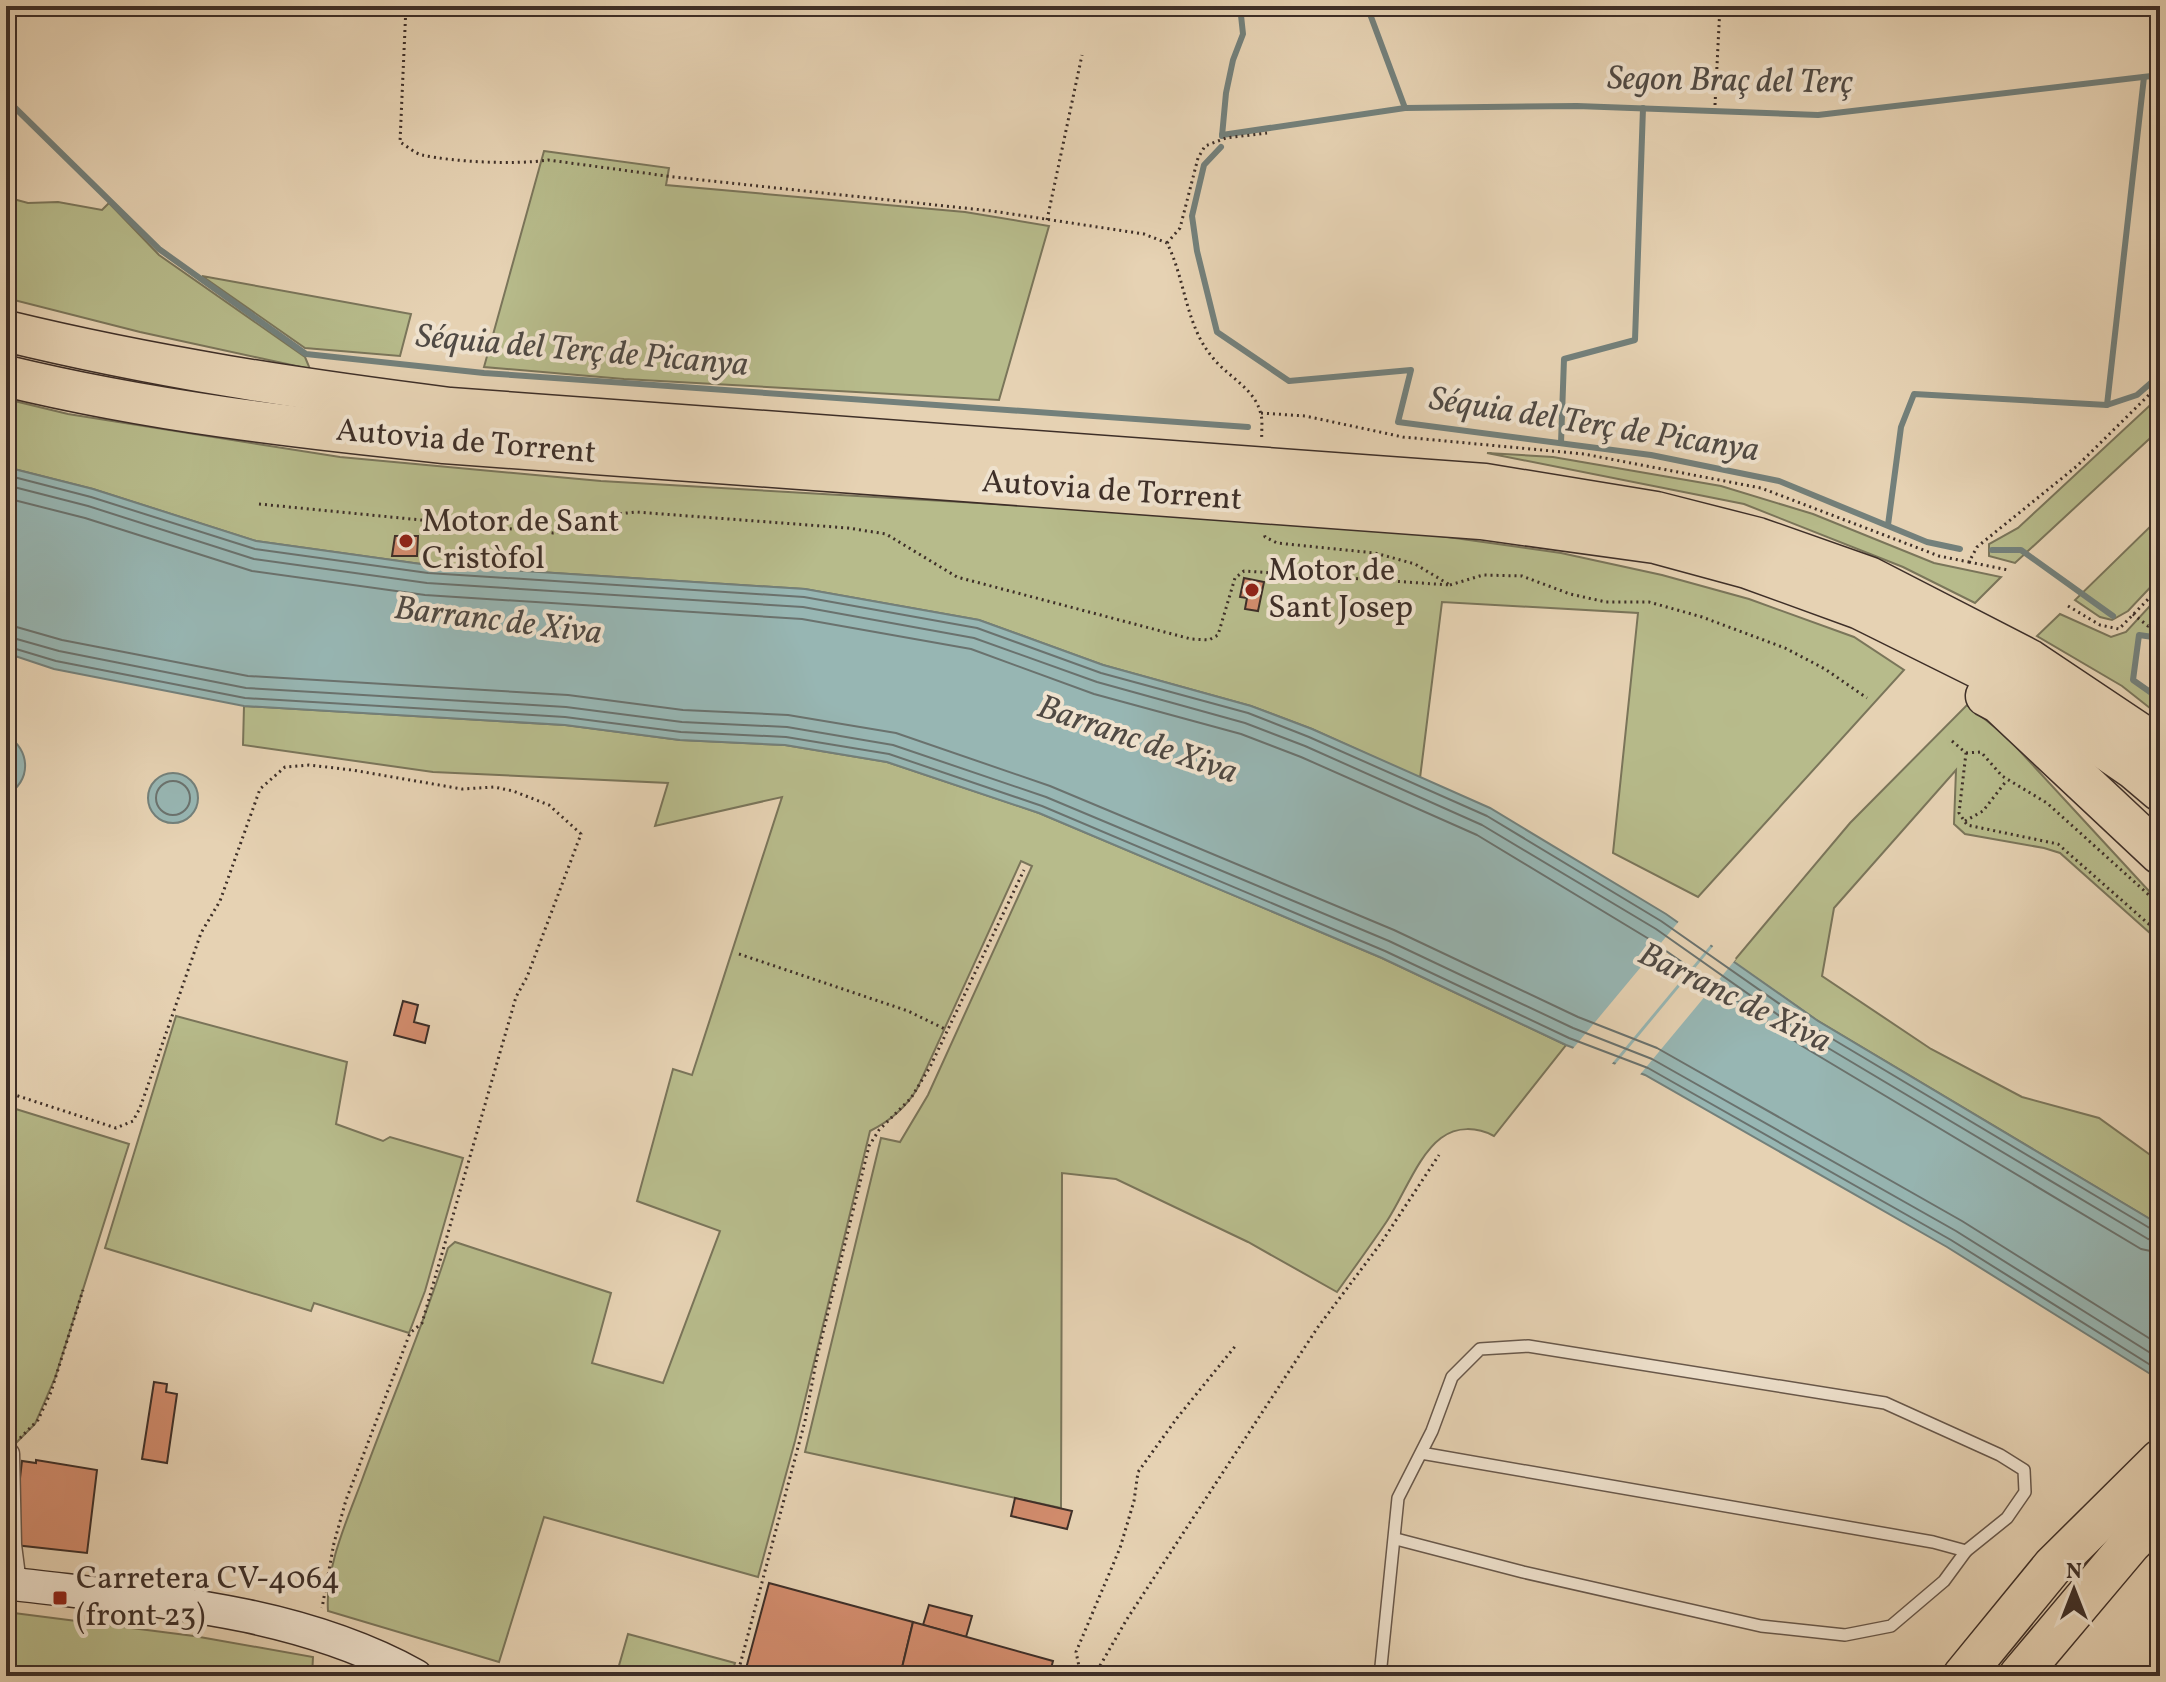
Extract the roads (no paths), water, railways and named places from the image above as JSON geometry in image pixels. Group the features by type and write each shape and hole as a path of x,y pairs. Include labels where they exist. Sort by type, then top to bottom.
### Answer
{"highway":[{"name":"Autovia de Torrent","path":"6,331 202,373 291,388 450,408 1485,484 1656,512 1758,538 1869,577 2030,660 2160,747"},
{"name":"Autovia de Torrent","path":"6,376 211,415 444,443 1481,519 1655,543 1747,568 1860,609 2009,683 2134,769 2160,791"},
{"path":"1481,519 1649,554 1743,578 1857,622 1999,703 2160,854"},
{"path":"1963,1676 2053,1566 2149,1470"},
{"path":"2019,1676 2131,1543 2160,1514"}],"street":[{"path":"8,1454 10,1584 188,1605 273,1621 360,1650 416,1676"}],"lane":[{"path":"1380,1676 1398,1498 1421,1453 1452,1377 1480,1349 1528,1346 1885,1403 2000,1455 2024,1470 2025,1492 2007,1518 1966,1551 1944,1581 1891,1626 1845,1635 1761,1626 1523,1572 1396,1539"},
{"path":"1421,1453 1933,1542 1966,1551"},
{"path":"1443,1676 1450,1676"}],"water":[{"name":"Barranc de Xiva","path":"6,467 93,489 256,541 428,565 805,589 979,620 1103,665 1251,706 1312,729 1490,808 1666,914 1818,1021 2160,1225 2160,1380 1947,1247 1645,1075 1566,1045 1382,958 1039,813 887,762 785,745 680,740 565,725 244,706 54,669 6,653"},
{"path":"6,735 20,748 25,765 20,782 6,795"},
{"path":"173,773 191,780 198,798 191,816 173,823 155,816 148,798 155,780"}],"waterway":[{"path":"1222,136 1226,93 1233,60 1243,34 1240,6"},
{"name":"Segon Braç del Terç","path":"1367,6 1405,108 1577,106 1818,115 2160,75"},
{"path":"2107,405 2144,77"},
{"name":"Séquia del Terç de Picanya","path":"6,99 159,249 306,354 484,373 1248,427"},
{"path":"1222,135 1405,108"},
{"path":"1561,443 1564,359 1635,340 1643,108"},
{"name":"Séquia del Terç de Picanya","path":"1221,147 1204,165 1192,216 1197,251 1217,332 1289,381 1411,370 1398,422 1651,455 1779,481 1927,542 1960,549"},
{"path":"1888,525 1901,427 1914,394 2107,405 2137,395 2160,375"},
{"name":"Séquia del Terç de Picanya","path":"1992,550 2021,550 2113,616"},
{"name":"Séquia del Terç de Picanya","path":"2160,638 2139,635 2133,680 2160,699"}],"place":[{"name":"Motor de Sant Cristòfol","path":"406,541"},
{"name":"Motor de Sant Josep","path":"1252,590"},
{"name":"Carretera CV-4064 (front 23)","path":"60,1598"}]}
